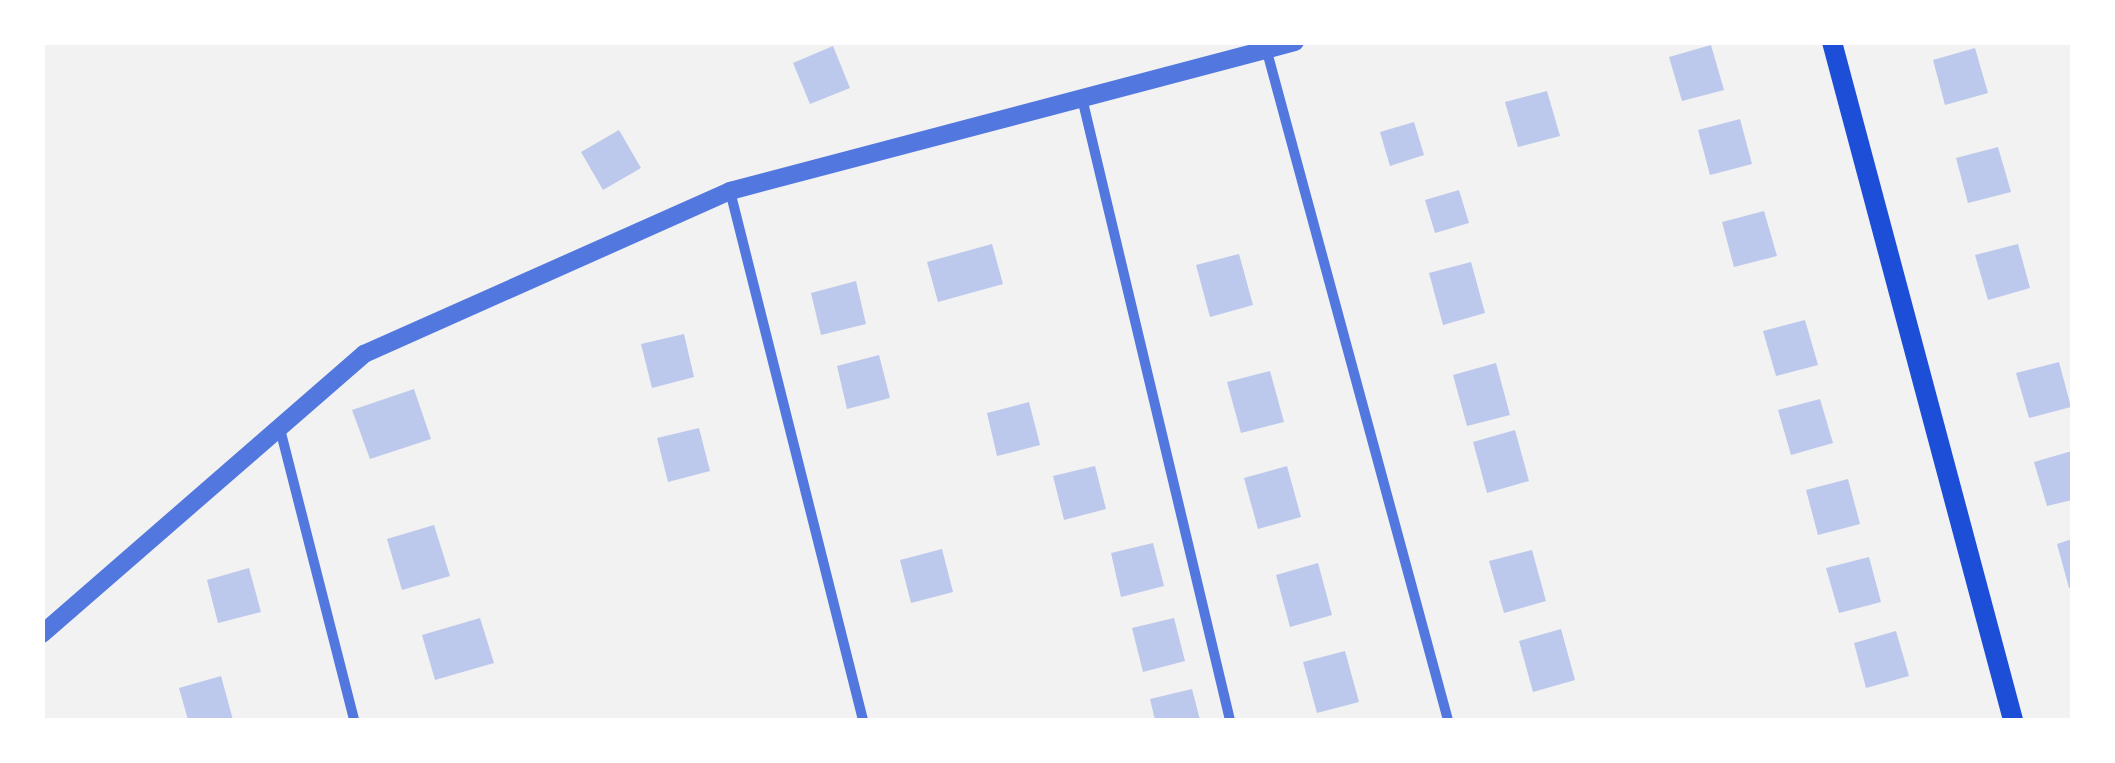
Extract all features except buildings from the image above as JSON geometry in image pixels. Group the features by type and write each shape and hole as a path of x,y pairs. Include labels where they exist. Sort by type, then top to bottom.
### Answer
{"main road":[{"path":"1832,42 2013,720"}],"street":[{"path":"42,634 364,354 730,190 1266,46 1295,42"},
{"path":"1266,46 1448,720"},
{"path":"1082,98 1230,720"},
{"path":"730,190 863,720"},
{"path":"280,429 354,720"}]}
